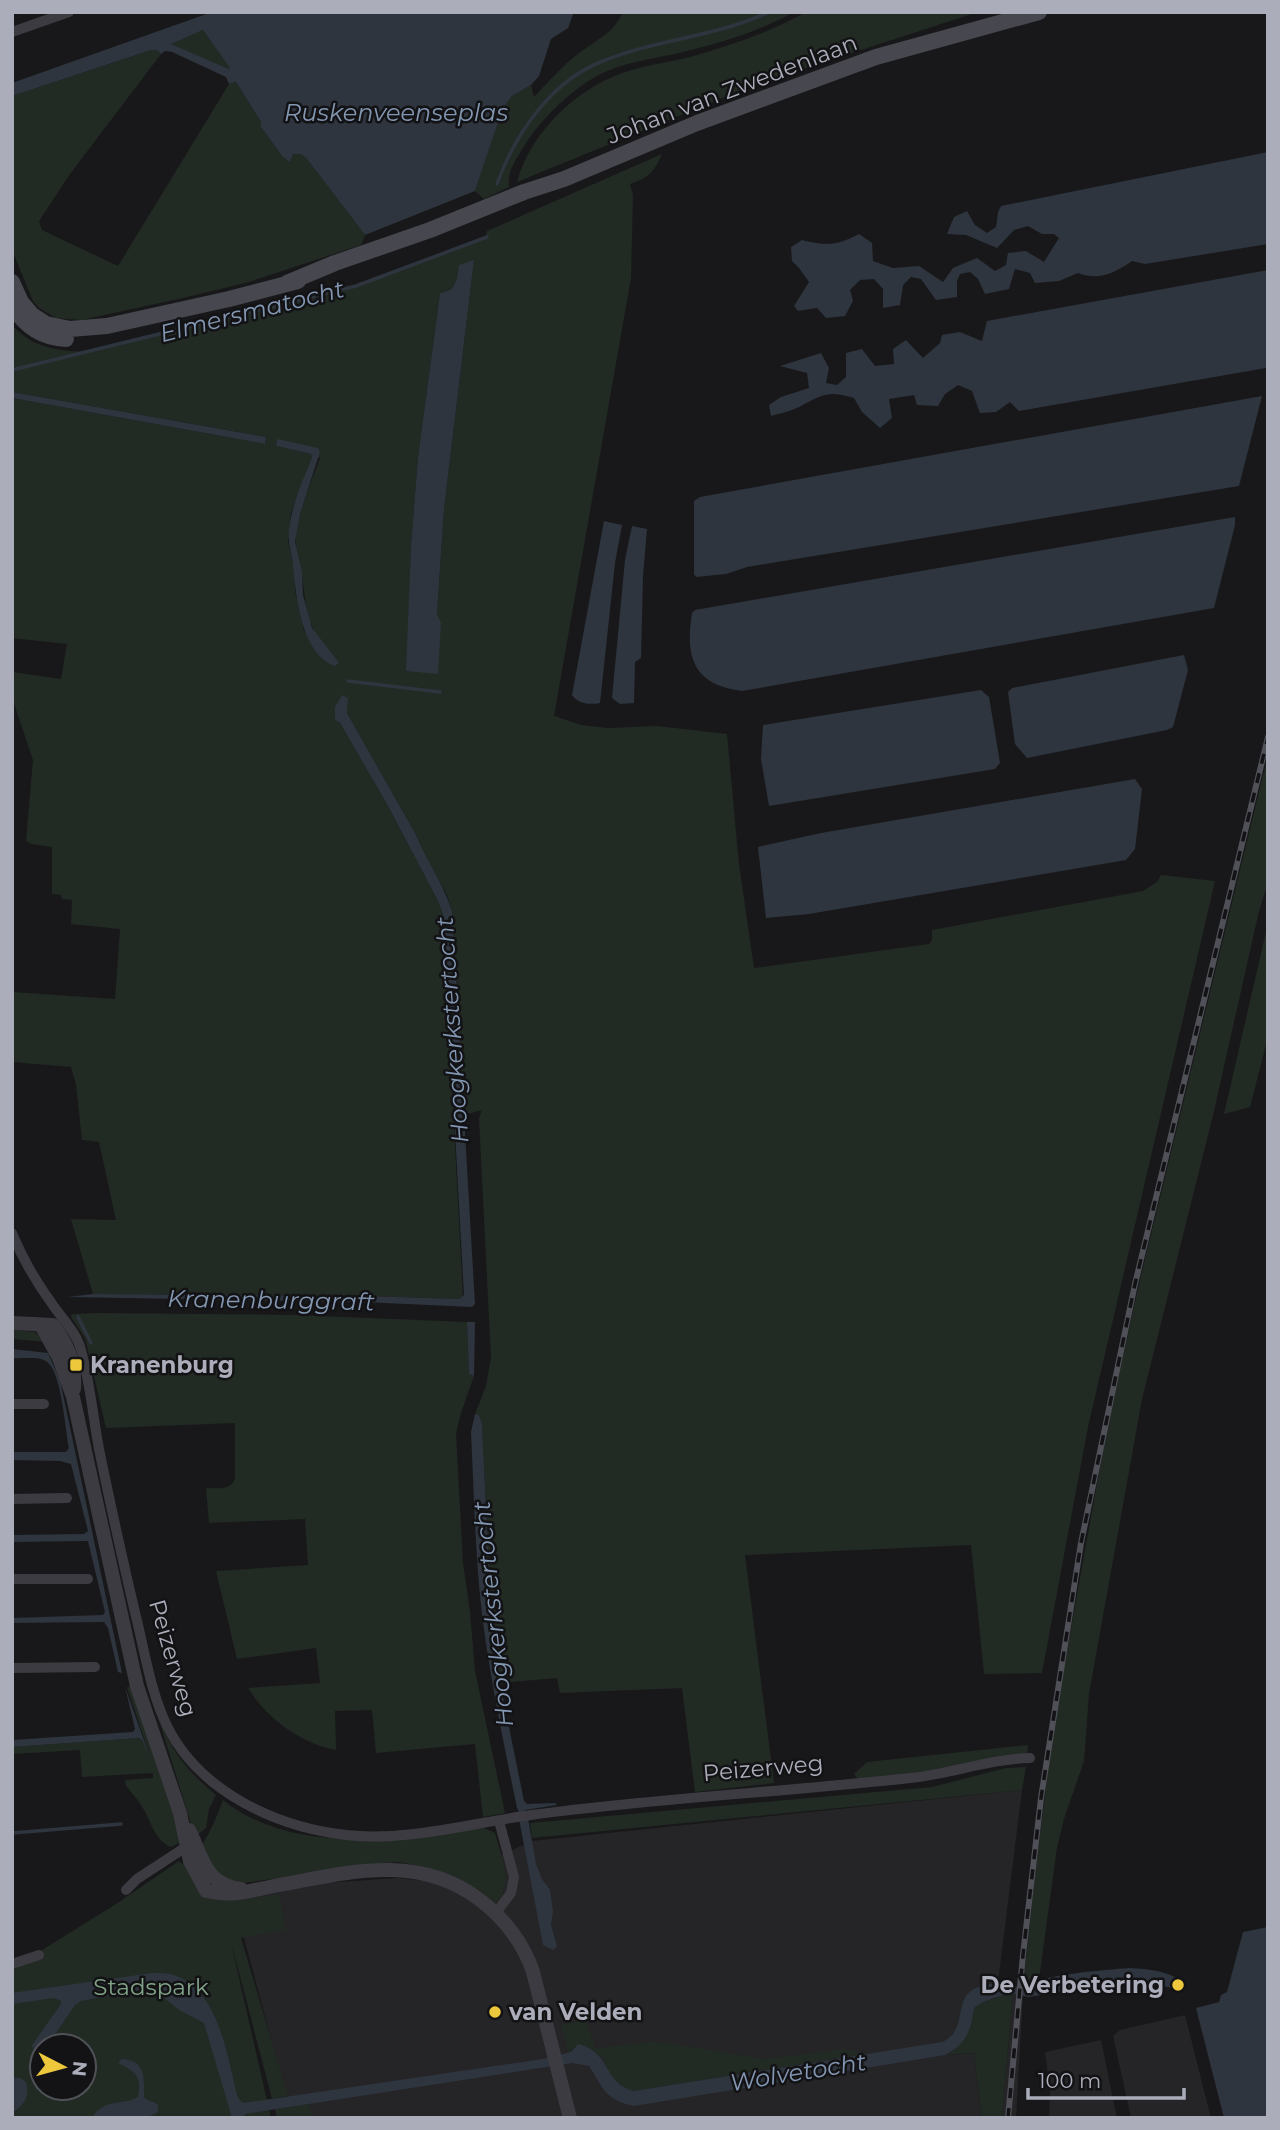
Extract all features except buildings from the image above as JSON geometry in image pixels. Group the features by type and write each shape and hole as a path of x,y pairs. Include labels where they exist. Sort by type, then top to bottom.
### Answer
{"main road":[{"name":"Johan van Zwedenlaan","path":"12,282 26,309 46,324 70,329 107,326 229,299 288,283 524,192 564,180 697,124 876,57 1039,12"},
{"name":"Johan van Zwedenlaan","path":"12,307 26,324 51,337 78,338 107,326"}],"street":[{"path":"12,32 34,18 69,12"},
{"name":"Peizerweg","path":"12,1233 34,1276 80,1344 91,1448 137,1686 190,1844 194,1871 206,1891 237,1895 252,1890 344,1875 401,1870 434,1875 450,1881 477,1898 495,1914 521,1945 530,1963 570,2118"},
{"name":"Peizerweg","path":"12,1323 47,1325 65,1342 71,1357 74,1398 91,1448 160,1710 185,1754 202,1773 225,1792 267,1814 336,1834 381,1835 698,1797 914,1778 1005,1758 1030,1758"},
{"path":"12,1404 44,1404"},
{"path":"12,1499 67,1498"},
{"path":"12,1579 89,1579"},
{"path":"12,1668 95,1667"},
{"path":"495,1914 511,1893 514,1877 499,1821"},
{"path":"126,1890 137,1879 190,1844"},
{"path":"12,1964 39,1955"}],"shaded area":[{"path":"1022,1790 997,1990 946,2055 974,2053 982,2118 292,2118 234,1900 325,1883 397,1878 427,1881 478,1866 532,1841"},
{"path":"1013,1993 1023,1994 1016,2118 1002,2118"},
{"path":"1185,2015 1211,2118 1131,2118 1113,2036 1120,2030"},
{"path":"1101,2040 1117,2118 1049,2118 1050,2088 1045,2052"}],"green space":[{"path":"623,12 794,12 754,31 683,52 627,64 595,77 565,99 537,128 512,167 509,187 484,199 475,191 503,108 512,96 531,85 534,97 567,63 609,31"},
{"path":"806,12 978,12 757,84 517,182 524,163 546,127 594,86 632,70 690,57 735,43"},
{"path":"203,30 231,68 170,44"},
{"path":"157,50 161,54 70,174 39,221 42,230 118,266 229,84 236,82 261,122 261,127 282,156 290,161 293,154 301,154 307,159 365,235 361,245 249,282 81,320 56,318 39,308 33,301 12,250 12,96"},
{"path":"662,154 650,174 630,184 633,195 631,278 554,716 581,725 608,728 657,726 727,734 739,864 754,968 929,944 932,930 1143,891 1157,882 1161,875 1215,881 1088,1427 1042,1673 984,1674 971,1545 745,1555 774,1783 695,1792 682,1688 560,1693 557,1678 500,1683 489,1570 482,1424 479,1415 475,1414 486,1386 491,1358 479,1119 482,1110 464,1115 452,911 447,895 347,713 347,707 334,719 340,723 388,806 443,915 463,1298 93,1294 71,1219 116,1220 99,1142 82,1140 76,1084 71,1067 12,1062 12,992 115,999 120,929 71,924 72,900 52,894 52,847 26,841 33,760 12,697 12,672 61,679 67,644 12,638 12,398 265,444 266,437 12,392 12,325 30,340 49,348 92,352 360,286 485,239 487,231","holes":["474,260 444,509 437,614 407,671 411,545 418,457 440,293 455,285","277,439 311,454 276,446","311,454 320,458 300,516 296,543 309,617 318,638 337,660 335,666 324,659 304,630 288,541 291,513"]},
{"path":"1268,755 1268,883 1259,911 1214,1111 1142,1399 1089,1694 1084,1761 1057,1847 1039,1980 1023,1987 1055,1718 1105,1439 1138,1288"},
{"path":"1268,923 1268,1037 1250,1107 1224,1114"},
{"path":"72,1314 294,1315 467,1322 469,1374 474,1376 456,1434 463,1563 475,1671 505,1813 483,1817 475,1744 376,1753 372,1710 335,1711 336,1750 298,1736 275,1719 256,1699 248,1688 320,1683 316,1648 237,1659 216,1571 308,1565 305,1519 209,1523 206,1488 227,1487 235,1479 235,1423 106,1428 85,1338 71,1317"},
{"path":"12,1330 35,1332 47,1342 12,1339"},
{"path":"132,1686 181,1832 179,1843 171,1847 161,1841 142,1807 126,1786 125,1780 153,1778 153,1773 82,1777 80,1750 12,1754 12,1747 139,1738 151,1759 127,1687"},
{"path":"160,1723 183,1762 216,1795 209,1809 206,1828 195,1837"},
{"path":"1028,1745 1027,1757 980,1765 858,1779 854,1774 867,1762"},
{"path":"1026,1767 1022,1790 532,1838 530,1823 932,1787 1006,1768"},
{"name":"Stadspark","path":"223,1800 252,1818 283,1830 315,1836 383,1838 484,1828 495,1833 505,1870 505,1887 496,1903 474,1887 449,1875 396,1862 236,1884 254,1898 279,1894 286,1930 241,1938 288,2096 272,2099 230,1938 271,2118 12,2118 12,1965 18,1965 116,1904 179,1861 182,1864 207,1836"},
{"path":"1013,1993 1002,2118 982,2118 974,2053 945,2055 965,2039 975,2007"},
{"path":"586,2019 595,2048 649,2042 670,2043 764,2059 845,2049 864,2054 634,2091 626,2089 613,2079 602,2057 595,2052 583,2045 575,2046 569,2053 561,2025"},
{"path":"309,2104 313,2118 277,2118 275,2109"}],"water":[{"name":"Ruskenveenseplas","path":"212,12 574,12 568,28 551,39 539,76 531,85 512,96 503,108 475,191 365,235 307,159 301,154 293,154 290,162 282,156 261,127 261,122 236,82 229,84 226,77 172,52 165,51 161,54 157,50 151,50 12,96 12,83","holes":["203,30 229,69 171,44"]},
{"path":"1268,152 1268,244 1145,264 1132,261 1100,276 1078,273 1059,281 1035,283 1030,273 1015,269 1009,289 985,294 978,279 970,272 960,274 957,297 936,300 921,279 911,277 903,285 900,305 883,308 883,289 874,279 860,280 850,290 853,301 845,316 826,318 817,308 798,311 794,306 809,282 792,261 791,247 802,240 831,244 859,234 872,243 873,261 893,268 919,266 943,282 953,268 977,258 995,271 1006,265 1008,253 1026,251 1044,262 1059,238 1054,234 1042,234 1028,226 1014,230 997,248 966,235 947,234 954,217 967,211 975,225 987,233 996,227 1001,206"},
{"path":"474,260 444,509 437,614 441,623 438,674 406,671 418,457 440,293 453,287 459,265"},
{"path":"1268,270 1266,368 1019,411 1010,402 996,412 980,413 972,391 958,385 945,394 938,406 917,405 914,395 889,399 892,418 880,428 862,412 854,398 837,394 820,397 771,416 769,405 781,397 809,388 807,373 780,366 821,353 829,368 826,383 837,385 846,377 846,353 862,349 875,366 894,364 893,349 906,340 923,358 940,343 942,335 960,332 982,341 987,321"},
{"path":"12,392 266,437 265,444 12,398"},
{"path":"1262,396 1239,486 747,567 726,574 696,577 694,574 694,501 700,497"},
{"path":"277,439 318,448 320,452 300,514 295,542 302,571 303,595 312,628 339,663 335,666 315,650 302,623 289,543 293,510 312,457 311,454 276,446"},
{"path":"1235,517 1214,608 742,691 725,688 703,675 692,655 690,629 692,613 695,610"},
{"path":"604,521 622,525 615,563 600,703 588,704 572,695"},
{"path":"632,526 647,529 641,658 635,662 634,703 620,704 612,698 625,560"},
{"path":"1184,655 1188,670 1173,727 1027,758 1015,744 1008,692 1012,688"},
{"path":"981,690 989,697 1000,763 995,769 769,806 761,759 763,725"},
{"name":"Hoogkerkstertocht","path":"342,695 348,698 347,713 415,833 452,911 475,1304 472,1307 363,1302 68,1297 93,1294 460,1299 464,1295 443,915 388,806 340,723 335,720 335,707"},
{"path":"1135,779 1142,789 1135,849 1126,860 809,914 766,918 758,847 821,833"},
{"path":"467,1322 475,1322 474,1376 469,1374"},
{"path":"12,1349 48,1353 60,1380 122,1673 118,1672 108,1628 104,1622 12,1623 12,1618 103,1615 105,1612 88,1541 12,1542 12,1535 84,1534 88,1531 71,1464 60,1461 12,1460 12,1452 66,1452 69,1448 62,1401 51,1367 46,1361 39,1359 12,1358"},
{"name":"Hoogkerkstertocht","path":"475,1414 479,1415 482,1424 489,1570 500,1683 524,1801 527,1804 557,1805 524,1812 519,1812 517,1808 493,1687 482,1614 471,1432"},
{"path":"125,1687 151,1760 139,1738 12,1747 12,1740 133,1732 135,1729"},
{"path":"528,1818 536,1864 550,1890 553,1911 551,1925 557,1946 553,1950 543,1945 519,1819"},
{"path":"1268,1927 1268,2118 1224,2118 1196,2008 1219,2002 1221,1995 1227,1992 1243,1932"},
{"name":"Wolvetocht","path":"1129,1968 1154,1970 1177,1978 1174,1989 1144,1980 1109,1983 1029,1997 1009,1993 975,2007 965,2039 945,2055 634,2106 611,2097 589,2066 572,2063 245,2114 244,2118 232,2118 204,2023 179,2010 159,1994 147,1989 81,2001 75,2005 57,2032 41,2032 61,2001 54,1998 12,2004 12,1993 152,1973 179,1977 193,1986 213,2013 226,2048 238,2098 243,2103 543,2059 571,2052 578,2044 597,2054 617,2082 634,2091 942,2042 955,2030 964,1999 979,1987 1004,1982 1009,1986 1026,1987 1045,1979"},
{"path":"122,2059 130,2060 140,2067 144,2097 158,2105 158,2112 146,2118 92,2118 107,2105 138,2097 138,2079 133,2072 118,2063"},
{"path":"12,2078 20,2078 26,2082 27,2096 12,2113"}],"waterway":[{"name":"Elmersmatocht","path":"497,184 514,146 537,111 567,82 584,70 623,54 728,27 769,12"},
{"name":"Elmersmatocht","path":"12,370 356,286 487,237"},
{"path":"348,681 440,692"},
{"name":"Kranenburggraft","path":"78,1317 91,1343"},
{"path":"12,1833 121,1824"}],"railway":[{"path":"1008,2118 1041,1798 1081,1543 1135,1284 1268,737"}],"place":[{"name":"Kranenburg","path":"76,1365"},
{"name":"De Verbetering","path":"1178,1985"},
{"name":"van Velden","path":"495,2012"}]}
